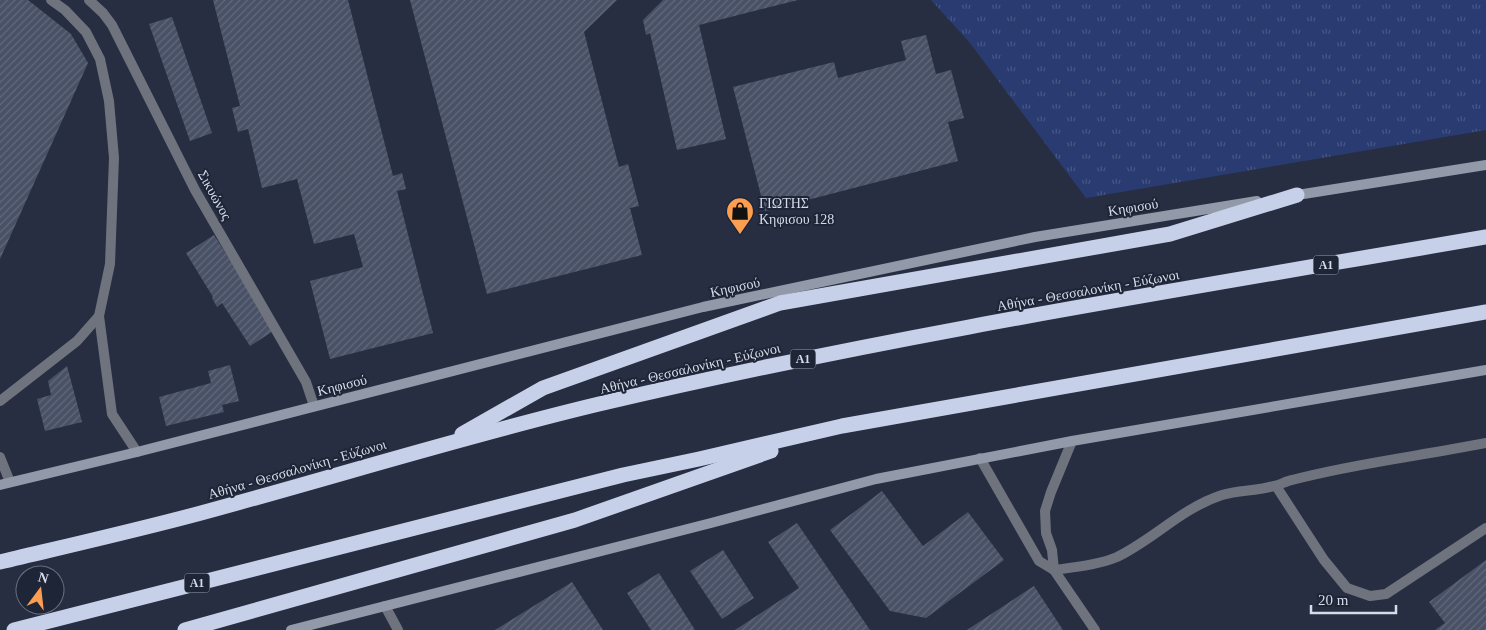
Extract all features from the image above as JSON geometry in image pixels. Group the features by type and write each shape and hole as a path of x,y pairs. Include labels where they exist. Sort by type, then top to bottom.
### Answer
{"highway":[{"path":"444,444 543,388 780,303 1170,234 1297,195"},
{"name":"Αθήνα - Θεσσαλονίκη - Εύζωνοι","path":"0,562 199,514 444,444 601,404 823,354 1165,292 1486,237"},
{"name":"Α1","path":"14,630 623,474 699,459 842,426 1486,312"},
{"path":"185,630 575,520 842,426"}],"main road":[{"name":"Κηφισού","path":"5,484 138,452 703,307 1035,237 1486,165"},
{"path":"291,630 876,479 1072,441 1486,370"}],"street":[{"path":"51,0 65,10 86,32 100,59 109,101 114,158 110,264 100,316 112,414 138,452"},
{"name":"Σικυώνος","path":"89,0 103,13 112,25 195,190 306,382 314,406"},
{"path":"0,401 77,341 100,316"},
{"path":"1054,570 1052,550 1046,533 1045,511 1050,492 1072,441"},
{"path":"1054,570 1082,566 1116,557 1190,509 1222,495 1276,486 1290,480 1346,468 1486,443"},
{"path":"0,457 5,484"},
{"path":"980,458 1039,561 1054,570 1094,630"},
{"path":"1276,486 1324,560 1347,588 1370,596 1386,594 1486,528"},
{"path":"385,606 398,630"}],"green space":[{"path":"931,0 1486,0 1486,130 1086,198 970,43"}],"building":[{"path":"0,0 28,0 71,34 88,63 0,259"},
{"path":"213,0 348,0 393,176 402,173 406,189 397,191 433,333 330,359 310,281 363,267 354,234 314,244 297,179 262,188 248,129 238,132 232,108 240,106"},
{"path":"410,0 617,0 584,32 619,167 628,164 639,206 630,208 642,255 487,294"},
{"path":"663,0 798,0 699,25 726,139 677,150 650,33 646,35 643,20"},
{"path":"172,17 212,133 190,141 149,24"},
{"path":"926,35 936,74 951,70 964,118 948,122 958,161 765,211 733,87 834,62 838,78 906,60 901,41"},
{"path":"214,235 269,321 272,332 250,346 222,303 217,307 213,297 186,253"},
{"path":"230,365 239,401 222,405 224,412 166,426 159,397 211,383 208,371"},
{"path":"67,366 82,422 45,431 37,399 51,395 48,381"},
{"path":"882,491 923,546 968,512 1004,560 926,618 890,611 830,530"},
{"path":"797,523 870,630 735,630 799,588 768,542"},
{"path":"723,550 754,598 722,619 690,571"},
{"path":"1486,560 1486,630 1435,630 1445,623 1429,602"},
{"path":"659,573 695,630 651,630 627,593"},
{"path":"572,582 603,630 495,630"},
{"path":"1034,586 1063,630 967,630"}],"place":[{"name":"ΓΙΩΤΗΣ Κηφισου 128","path":"740,235"}]}
